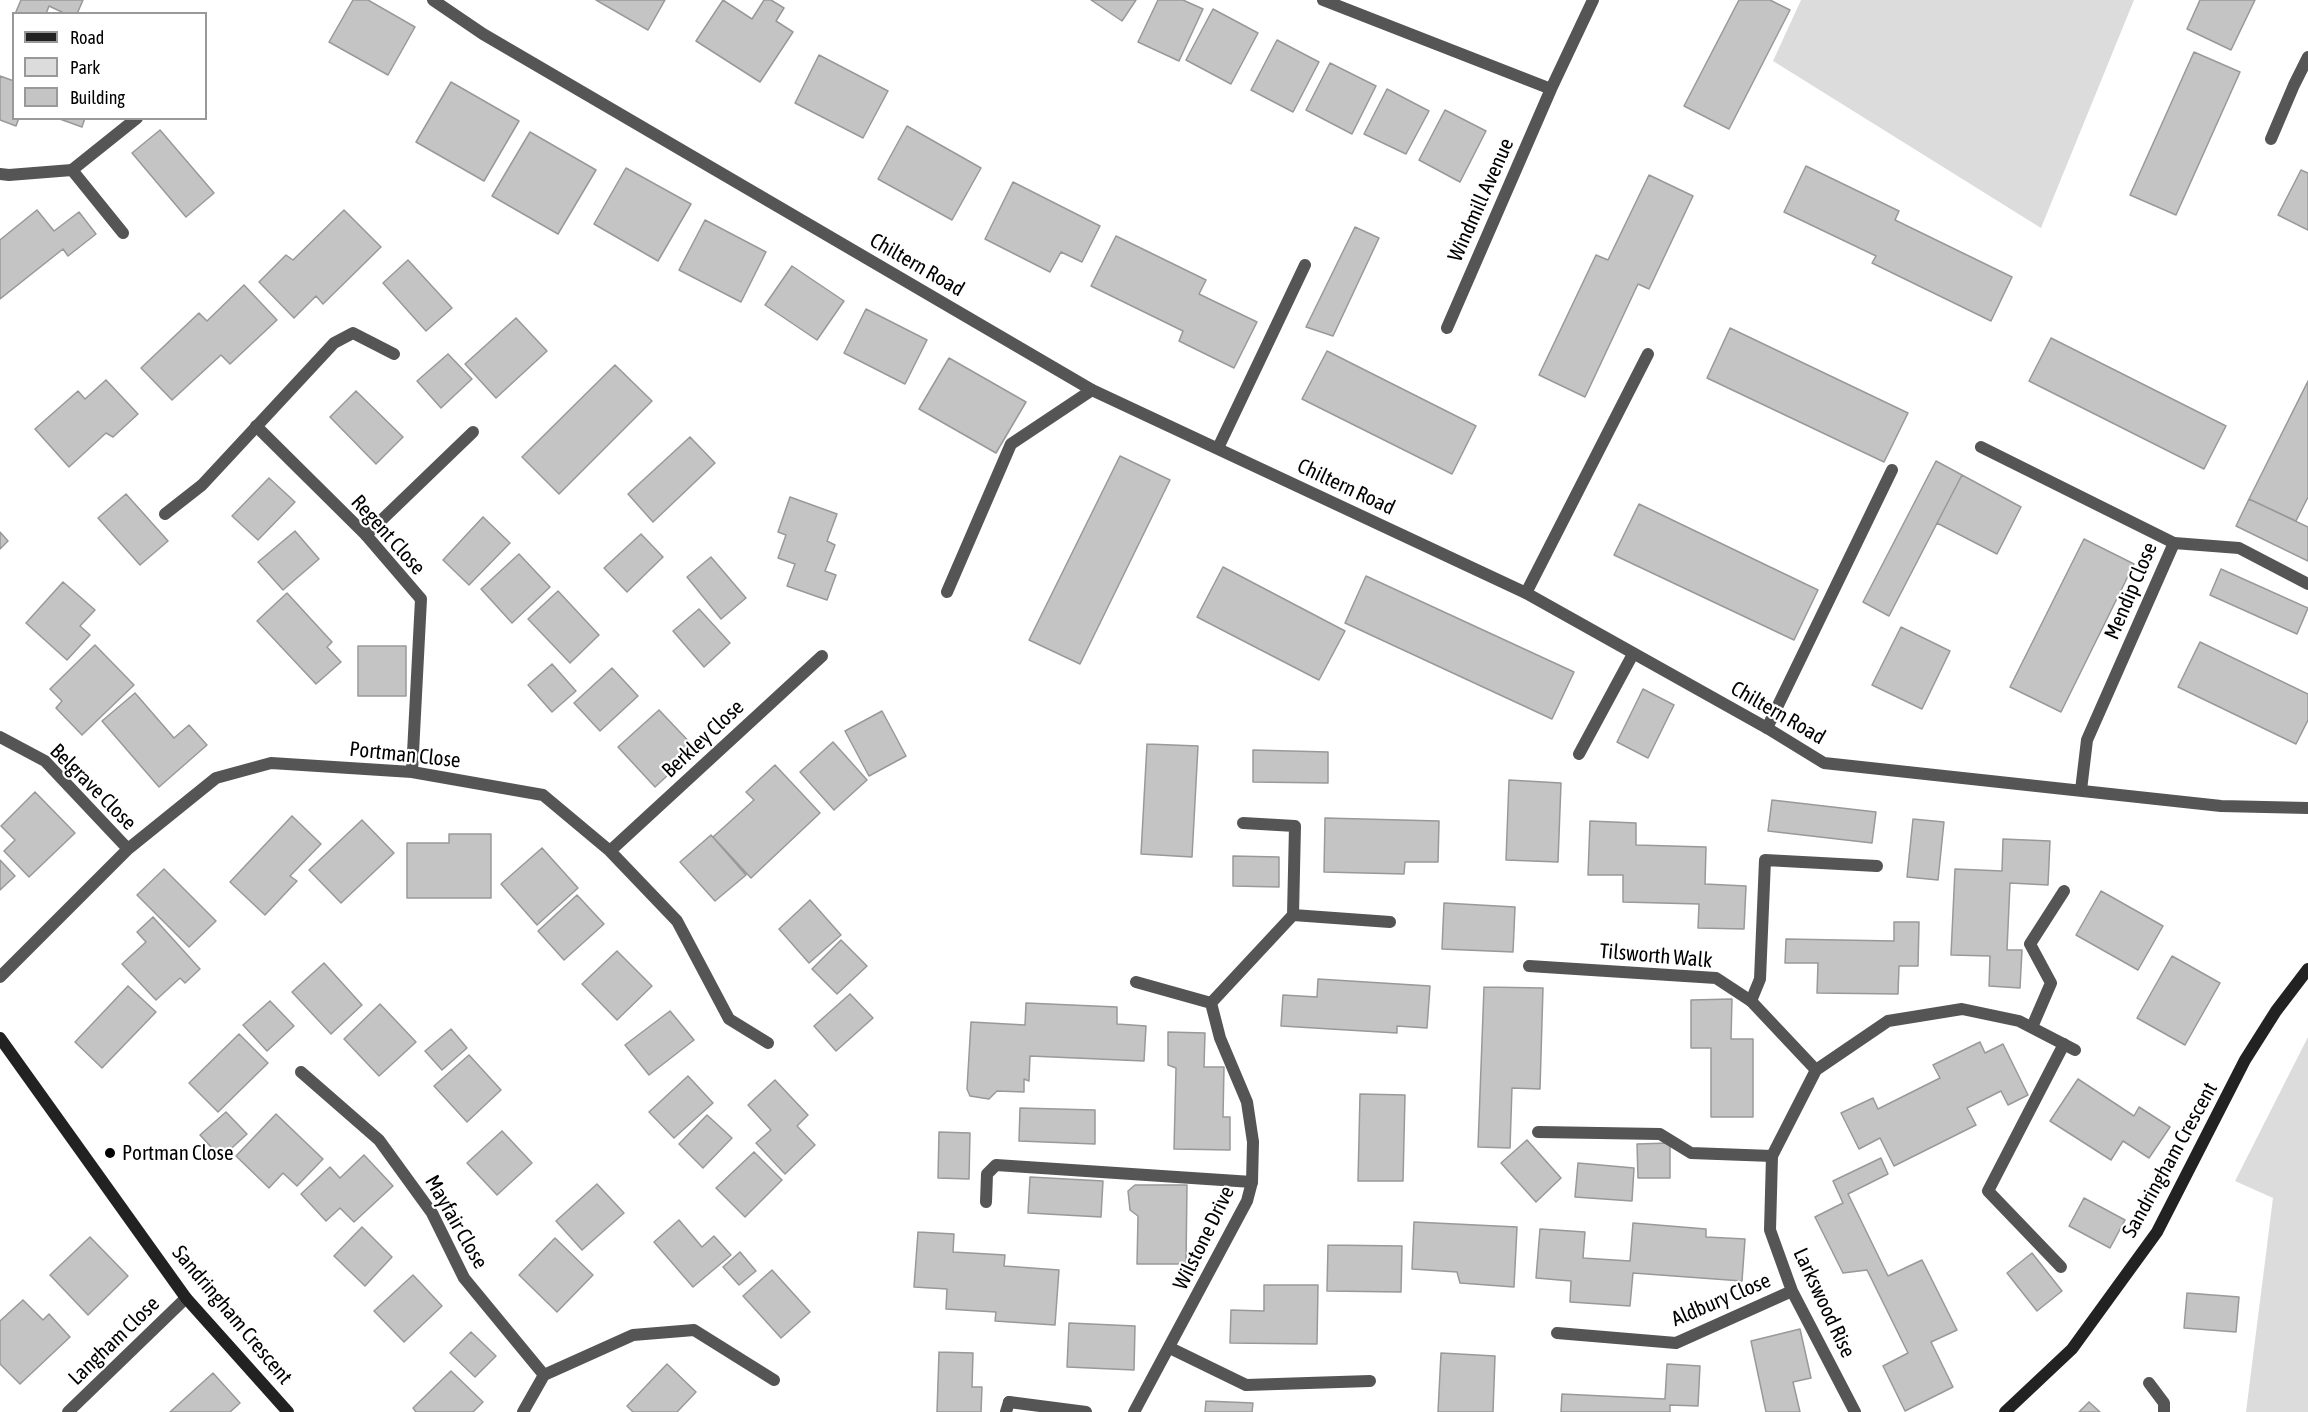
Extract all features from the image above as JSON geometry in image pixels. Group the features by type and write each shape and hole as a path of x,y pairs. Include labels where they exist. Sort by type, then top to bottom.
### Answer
{"street":[{"name":"Chiltern Road","path":"433,0 483,34 1092,390 1526,592 1767,728 1824,763 2221,806 2308,808"},
{"path":"1323,0 1551,89"},
{"name":"Windmill Avenue","path":"1447,328 1551,89 1593,0"},
{"path":"2271,139 2308,57"},
{"path":"0,174 72,170 134,120"},
{"path":"72,170 123,233"},
{"path":"1218,448 1305,265"},
{"path":"165,514 202,485 334,343 353,333 394,354"},
{"path":"1526,592 1648,354"},
{"path":"947,592 1011,444 1092,390"},
{"name":"Regent Close","path":"255,426 366,535 421,599 412,772"},
{"path":"366,535 473,432"},
{"name":"Mendip Close","path":"1981,447 2174,543 2087,740 2081,790"},
{"path":"1767,728 1892,470"},
{"path":"2174,543 2239,548 2308,584"},
{"path":"1579,754 1633,654"},
{"name":"Berkley Close","path":"610,851 822,656"},
{"name":"Belgrave Close","path":"0,737 45,761 128,849"},
{"name":"Portman Close","path":"0,977 128,849 216,778 271,763 412,772 543,795 610,851 676,921 729,1019 768,1043"},
{"path":"1136,982 1212,1003 1293,915 1295,826 1243,823"},
{"path":"1751,1001 1760,979 1765,860 1877,866"},
{"path":"2032,1027 2051,983 2030,944 2064,891"},
{"path":"1293,915 1390,922"},
{"name":"Tilsworth Walk","path":"1529,966 1716,978 1751,1001 1816,1070"},
{"name":"Sandringham Crescent","path":"2005,1412 2072,1349 2157,1232 2245,1060 2276,1011 2308,969"},
{"name":"Wilstone Drive","path":"1134,1412 1247,1201 1252,1182 1253,1142 1247,1102 1221,1038 1212,1003"},
{"name":"Larkswood Rise","path":"1854,1412 1792,1291 1770,1230 1772,1156 1816,1070 1888,1021 1962,1009 2019,1021 2070,1047 1988,1191 2061,1268"},
{"name":"Sandringham Crescent","path":"0,1038 186,1298 288,1412"},
{"name":"Mayfair Close","path":"301,1072 379,1140 432,1213 464,1278 544,1375"},
{"path":"1538,1132 1660,1134 1691,1153 1772,1156"},
{"path":"986,1202 987,1174 996,1165 1252,1182"},
{"name":"Aldbury Close","path":"1557,1333 1676,1343 1792,1291"},
{"name":"Langham Close","path":"68,1412 186,1298"},
{"path":"523,1412 544,1375 633,1335 694,1330 774,1380"},
{"path":"1170,1348 1246,1385 1370,1381"},
{"path":"2149,1383 2164,1403 2164,1412"},
{"path":"1008,1407 1086,1412"}],"green space":[{"path":"1801,0 2134,0 2041,228 1773,61"},
{"path":"2308,1037 2308,1412 2246,1412 2273,1198 2235,1181"}],"building":[{"path":"21,0 83,0 78,12 62,12 49,6 47,12 16,12"},
{"path":"353,0 368,0 415,27 388,75 329,42"},
{"path":"596,0 665,0 648,30"},
{"path":"723,0 752,19 764,0 771,0 784,8 776,21 793,32 760,82 696,41"},
{"path":"1091,0 1136,0 1122,21"},
{"path":"1158,0 1183,0 1203,9 1179,61 1138,42"},
{"path":"1739,0 1770,0 1790,10 1729,129 1684,106"},
{"path":"2200,0 2255,0 2231,50 2187,29"},
{"path":"1213,9 1258,33 1231,84 1186,60"},
{"path":"1277,40 1319,62 1293,112 1251,90"},
{"path":"2194,52 2240,72 2176,215 2130,195"},
{"path":"819,55 888,91 863,138 795,103"},
{"path":"1330,63 1376,86 1352,134 1306,110"},
{"path":"0,76 12,80 12,120 18,120 16,126 0,120"},
{"path":"451,82 519,121 484,181 416,142"},
{"path":"1387,89 1429,111 1406,154 1364,134"},
{"path":"1445,110 1486,131 1460,182 1419,160"},
{"path":"63,120 84,120 82,127"},
{"path":"907,126 981,168 952,220 878,179"},
{"path":"160,130 214,193 186,217 132,153"},
{"path":"530,132 596,170 558,234 492,196"},
{"path":"1806,166 1899,211 1895,220 2012,277 1991,321 1872,263 1876,256 1784,212"},
{"path":"626,168 691,204 658,261 594,224"},
{"path":"2301,170 2308,173 2308,230 2278,215"},
{"path":"1649,175 1693,196 1649,289 1638,284 1585,397 1539,375 1596,255 1608,260"},
{"path":"1013,182 1100,226 1082,262 1061,252 1050,272 985,239"},
{"path":"37,210 54,231 79,212 96,234 68,256 63,249 0,299 0,240"},
{"path":"344,210 381,247 323,304 316,296 294,318 259,282 286,255 293,260"},
{"path":"705,220 766,252 741,302 679,270"},
{"path":"1355,227 1379,238 1333,336 1306,327"},
{"path":"1116,236 1206,280 1199,294 1257,322 1234,368 1179,341 1183,331 1091,286"},
{"path":"408,260 452,308 426,331 383,283"},
{"path":"792,266 844,301 817,340 765,305"},
{"path":"244,285 277,320 230,364 221,355 172,400 141,368 199,313 207,321"},
{"path":"866,309 927,340 905,384 844,353"},
{"path":"516,318 547,351 496,398 465,364"},
{"path":"1730,328 1908,413 1884,462 1707,378"},
{"path":"2051,338 2226,426 2204,469 2029,381"},
{"path":"1327,351 1476,426 1452,474 1302,399"},
{"path":"448,354 472,379 441,408 417,381"},
{"path":"949,358 1026,402 996,453 919,409"},
{"path":"615,365 652,401 559,494 522,457"},
{"path":"106,380 138,414 113,437 106,433 69,467 35,429 78,391 85,399"},
{"path":"2308,381 2308,497 2296,521 2249,499"},
{"path":"356,391 403,437 376,464 330,417"},
{"path":"690,437 715,463 653,522 628,494"},
{"path":"1120,456 1170,480 1080,664 1029,640"},
{"path":"1936,461 1962,475 1889,616 1863,602"},
{"path":"1962,475 2021,507 1997,554 1937,523"},
{"path":"269,478 295,502 258,540 232,516"},
{"path":"126,494 168,541 140,565 98,518"},
{"path":"790,497 837,514 827,541 835,545 825,571 836,575 827,600 787,586 795,564 778,558 786,535 778,532"},
{"path":"2249,499 2308,527 2308,561 2236,526"},
{"path":"1639,504 1818,590 1794,640 1614,555"},
{"path":"483,517 510,543 469,585 443,560"},
{"path":"295,531 319,559 283,590 258,562"},
{"path":"0,532 8,541 0,549"},
{"path":"641,534 663,557 627,592 604,568"},
{"path":"2084,539 2134,564 2061,712 2010,687"},
{"path":"519,554 550,587 512,623 481,589"},
{"path":"711,557 746,598 721,619 687,577"},
{"path":"1223,567 1345,631 1319,680 1197,617"},
{"path":"2221,569 2308,608 2297,634 2210,595"},
{"path":"1366,576 1574,672 1552,719 1345,623"},
{"path":"63,582 95,610 80,626 90,635 67,660 26,623"},
{"path":"558,591 599,635 570,663 528,619"},
{"path":"287,593 332,642 327,647 341,662 316,684 257,621"},
{"path":"699,609 730,643 704,667 673,631"},
{"path":"1901,627 1950,651 1922,709 1872,685"},
{"path":"2200,642 2308,694 2308,720 2296,744 2178,687"},
{"path":"95,645 134,685 82,735 56,708 62,701 50,689"},
{"path":"358,646 406,646 406,696 358,696"},
{"path":"552,664 576,691 552,712 528,685"},
{"path":"612,668 638,696 600,731 574,703"},
{"path":"1643,689 1674,705 1648,758 1617,742"},
{"path":"135,693 174,738 189,725 207,745 159,787 102,721"},
{"path":"659,710 696,749 655,787 618,747"},
{"path":"882,711 906,756 869,776 845,731"},
{"path":"833,742 867,780 834,810 800,772"},
{"path":"1147,744 1198,746 1192,857 1141,854"},
{"path":"1253,750 1328,752 1328,783 1253,782"},
{"path":"775,765 820,813 751,878 713,837 754,800 746,792"},
{"path":"1509,780 1561,783 1558,862 1506,860"},
{"path":"35,792 75,833 29,877 4,851 15,840 1,826"},
{"path":"1772,800 1876,812 1872,843 1768,831"},
{"path":"292,816 321,844 290,876 297,881 265,915 230,882"},
{"path":"1325,818 1439,821 1438,862 1405,862 1404,874 1324,872"},
{"path":"1913,819 1944,822 1938,880 1907,877"},
{"path":"362,820 394,853 341,903 309,870"},
{"path":"1590,821 1636,823 1636,845 1706,847 1705,884 1746,886 1744,929 1698,928 1699,904 1623,902 1623,875 1588,875"},
{"path":"449,834 491,834 491,898 407,898 407,843 449,843"},
{"path":"711,835 746,875 715,901 680,862"},
{"path":"2003,839 2050,841 2048,885 2010,883 2007,950 2022,950 2020,988 1989,986 1990,956 1951,955 1955,869 2002,871"},
{"path":"542,848 578,888 537,925 501,884"},
{"path":"1233,856 1279,857 1279,887 1233,886"},
{"path":"0,860 15,876 0,890"},
{"path":"164,869 216,921 189,947 137,895"},
{"path":"2101,891 2163,926 2138,970 2076,935"},
{"path":"577,895 604,924 564,960 538,931"},
{"path":"810,900 841,935 809,963 779,929"},
{"path":"1444,903 1515,907 1513,952 1442,949"},
{"path":"153,917 200,969 185,983 180,978 156,1000 122,964 146,942 137,932"},
{"path":"1894,922 1919,922 1918,966 1899,966 1898,994 1817,993 1818,963 1785,963 1786,939 1894,941"},
{"path":"841,940 867,966 837,994 812,969"},
{"path":"617,951 652,986 617,1020 582,984"},
{"path":"2172,956 2220,983 2185,1045 2137,1018"},
{"path":"324,963 362,1005 331,1034 292,992"},
{"path":"1318,979 1430,986 1427,1028 1397,1026 1397,1033 1281,1026 1283,995 1317,997"},
{"path":"128,986 156,1012 102,1068 75,1042"},
{"path":"1484,987 1543,988 1540,1089 1512,1088 1510,1148 1478,1147"},
{"path":"850,994 873,1018 836,1051 814,1026"},
{"path":"1732,999 1731,1039 1753,1039 1753,1117 1711,1117 1711,1048 1691,1048 1691,1000"},
{"path":"270,1001 294,1026 267,1051 243,1025"},
{"path":"1026,1003 1117,1007 1117,1024 1146,1026 1144,1061 1030,1056 1029,1081 1024,1079 1024,1092 997,1091 989,1099 970,1096 967,1089 971,1022 1025,1025"},
{"path":"380,1004 416,1042 379,1076 344,1039"},
{"path":"670,1011 694,1040 649,1075 625,1045"},
{"path":"451,1029 467,1048 442,1070 425,1051"},
{"path":"1168,1032 1205,1033 1204,1067 1224,1067 1223,1117 1230,1117 1230,1150 1174,1149 1176,1068 1168,1065"},
{"path":"239,1034 268,1063 218,1112 189,1083"},
{"path":"1980,1042 1985,1053 2003,1044 2028,1095 2008,1105 2001,1091 1967,1108 1976,1125 1894,1166 1880,1138 1859,1149 1841,1113 1873,1098 1878,1109 1940,1078 1933,1065"},
{"path":"469,1055 501,1090 467,1122 434,1086"},
{"path":"688,1076 713,1103 674,1138 649,1112"},
{"path":"2078,1079 2134,1116 2139,1107 2170,1127 2149,1158 2123,1141 2111,1160 2050,1121"},
{"path":"775,1080 808,1115 797,1126 815,1145 785,1174 756,1143 771,1130 748,1105"},
{"path":"1360,1094 1405,1095 1403,1181 1358,1181"},
{"path":"1020,1108 1095,1110 1095,1144 1019,1141"},
{"path":"226,1112 247,1134 221,1158 200,1135"},
{"path":"276,1114 323,1159 297,1186 283,1173 269,1188 236,1156"},
{"path":"707,1115 732,1138 703,1168 679,1144"},
{"path":"502,1131 532,1163 497,1195 467,1163"},
{"path":"939,1132 970,1133 969,1179 938,1178"},
{"path":"1527,1140 1561,1178 1536,1202 1501,1163"},
{"path":"1670,1143 1670,1178 1638,1178 1637,1144"},
{"path":"754,1152 782,1180 745,1217 716,1188"},
{"path":"364,1155 393,1186 354,1222 340,1208 326,1221 301,1194 330,1167 340,1178"},
{"path":"1881,1158 1888,1174 1848,1194 1888,1276 1922,1260 1957,1330 1931,1342 1953,1387 1905,1411 1883,1366 1908,1353 1867,1270 1843,1273 1815,1217 1843,1203 1833,1181"},
{"path":"1578,1163 1634,1168 1632,1201 1575,1197"},
{"path":"1030,1177 1103,1181 1101,1217 1028,1213"},
{"path":"597,1184 624,1213 582,1250 556,1221"},
{"path":"1135,1185 1187,1185 1186,1264 1137,1264 1138,1216 1130,1210 1128,1191"},
{"path":"2084,1198 2125,1220 2110,1248 2069,1226"},
{"path":"679,1220 702,1247 714,1236 731,1255 693,1287 654,1242"},
{"path":"1414,1222 1517,1227 1514,1287 1460,1283 1457,1272 1412,1269"},
{"path":"1633,1223 1706,1229 1706,1237 1745,1239 1742,1281 1633,1273 1630,1306 1570,1302 1571,1281 1536,1278 1540,1229 1585,1232 1583,1258 1630,1261"},
{"path":"362,1227 392,1257 365,1286 334,1256"},
{"path":"918,1232 954,1234 953,1252 1005,1255 1004,1266 1059,1270 1055,1325 995,1321 996,1312 946,1309 947,1289 914,1287"},
{"path":"90,1237 128,1276 88,1315 50,1275"},
{"path":"555,1238 593,1275 557,1312 519,1275"},
{"path":"1328,1245 1402,1246 1401,1292 1327,1291"},
{"path":"740,1252 756,1271 739,1285 723,1267"},
{"path":"2032,1253 2062,1291 2037,1311 2007,1273"},
{"path":"772,1270 810,1312 781,1338 743,1296"},
{"path":"413,1275 442,1306 404,1342 374,1311"},
{"path":"1264,1285 1318,1285 1317,1344 1230,1343 1231,1310 1264,1311"},
{"path":"2187,1293 2239,1297 2236,1332 2184,1328"},
{"path":"23,1300 43,1320 49,1314 70,1337 20,1384 0,1364 0,1321"},
{"path":"1069,1323 1135,1326 1134,1370 1067,1367"},
{"path":"1800,1329 1811,1378 1793,1382 1800,1412 1766,1412 1751,1341"},
{"path":"471,1332 496,1356 475,1377 450,1353"},
{"path":"939,1352 973,1353 972,1387 982,1387 981,1412 937,1412"},
{"path":"1441,1353 1495,1356 1493,1412 1438,1412"},
{"path":"667,1364 696,1392 677,1412 633,1412 627,1406"},
{"path":"1667,1364 1700,1366 1698,1406 1670,1405 1670,1412 1561,1412 1562,1394 1665,1399"},
{"path":"451,1371 483,1402 473,1412 416,1412 413,1408"},
{"path":"213,1373 240,1403 230,1412 170,1412"},
{"path":"1206,1401 1253,1403 1252,1412 1205,1412"},
{"path":"2089,1402 2100,1412 2079,1412"}],"place":[{"name":"Portman Close","path":"110,1153"}]}
